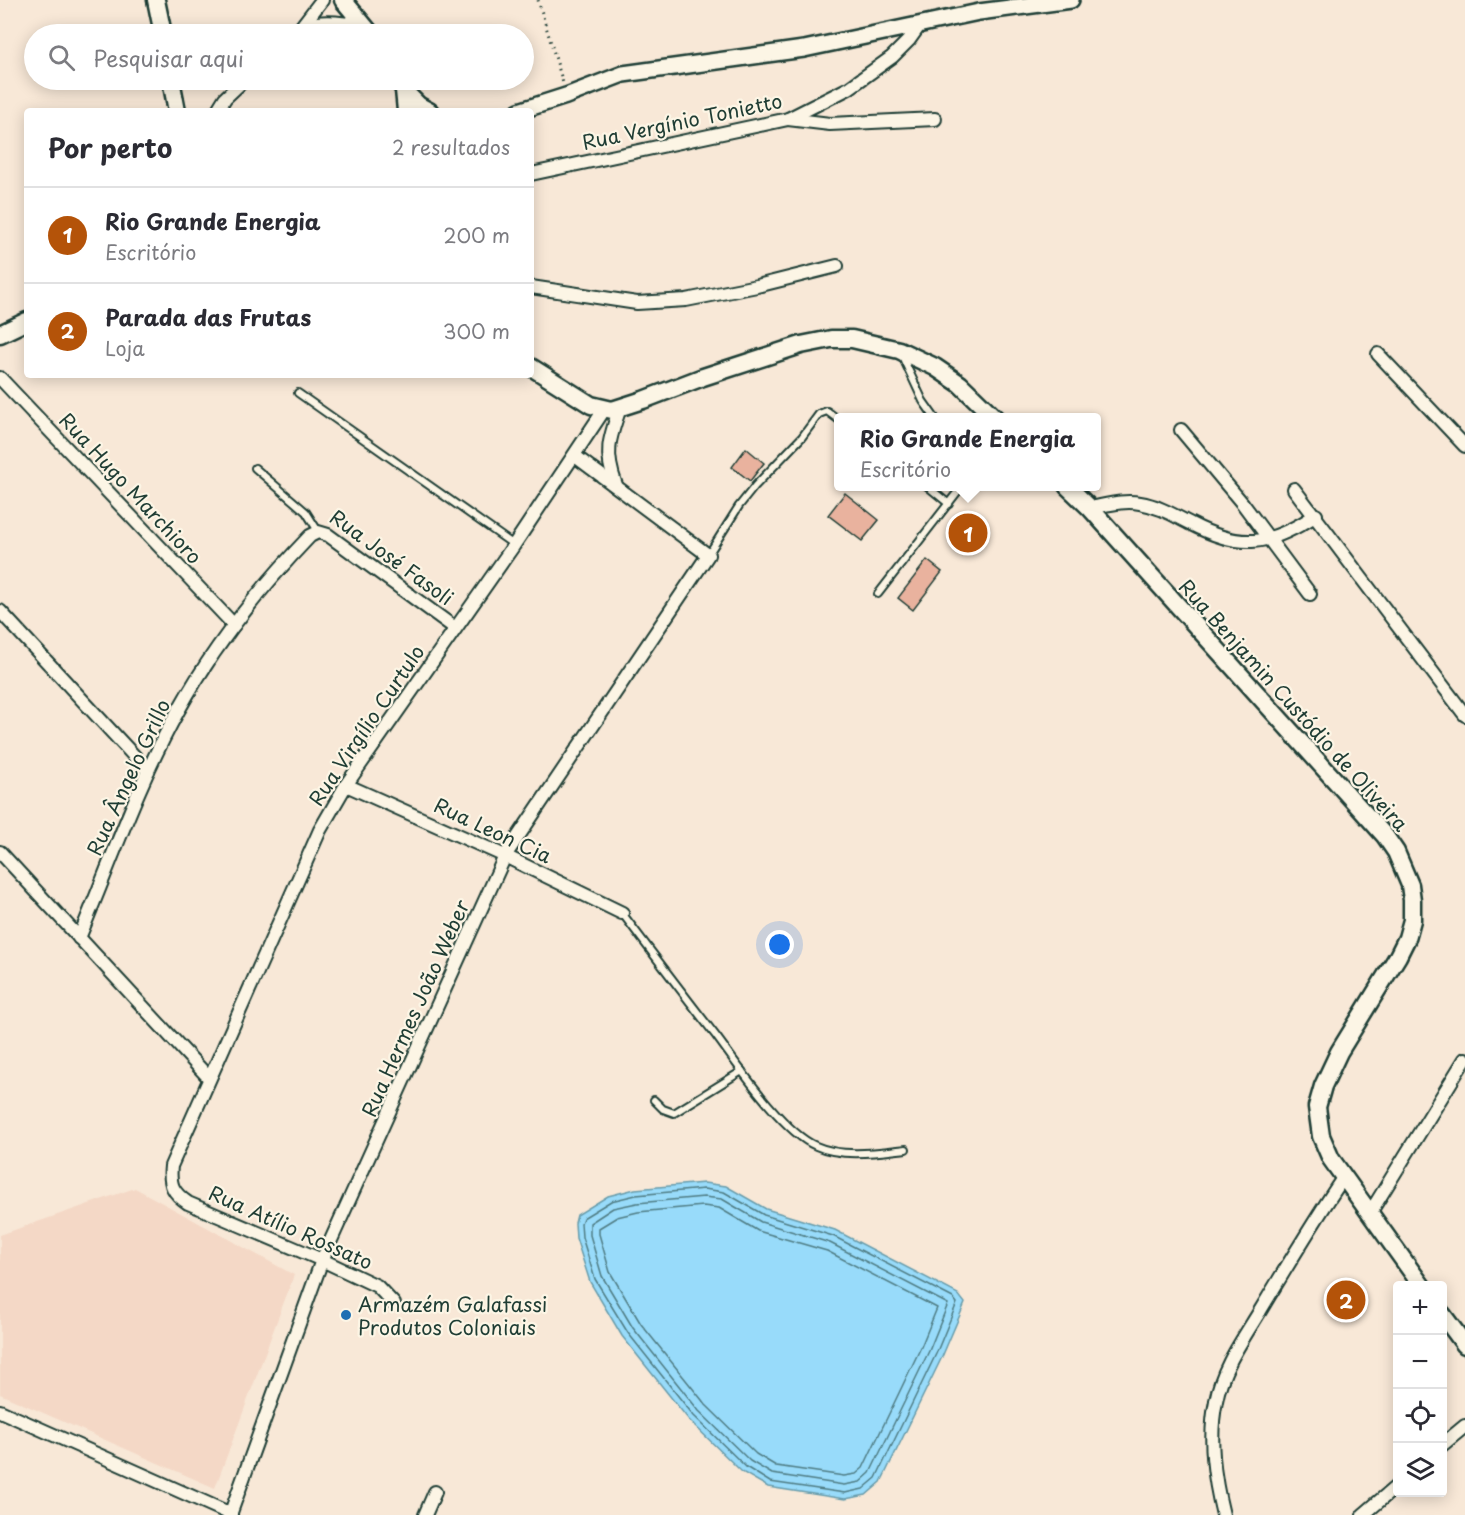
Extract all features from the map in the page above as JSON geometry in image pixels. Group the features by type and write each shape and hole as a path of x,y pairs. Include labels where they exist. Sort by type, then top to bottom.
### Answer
{"main road":[{"path":"156,0 161,24"},
{"path":"343,0 362,24"},
{"path":"173,90 176,108"},
{"path":"402,90 405,108"},
{"path":"0,334 24,322"},
{"path":"534,369 591,405 612,409 801,345 831,339 852,339 899,350 934,367 960,384 991,413"},
{"name":"Rua Benjamin Custódio de Oliveira","path":"1072,491 1385,836 1406,871 1412,900 1412,920 1407,938 1339,1052 1323,1086 1317,1107 1321,1136 1330,1159 1418,1281"},
{"path":"1447,1320 1465,1345"}],"street":[{"path":"302,24 322,0"},
{"path":"529,108 623,74 804,49 979,12 1071,0"},
{"path":"317,24 344,22 349,24"},
{"name":"Rua Vergínio Tonietto","path":"534,173 788,119 849,88 892,57 919,26"},
{"path":"219,108 233,90"},
{"path":"406,90 424,108"},
{"path":"788,119 839,124 935,119"},
{"path":"534,287 646,303 698,298 837,266"},
{"path":"1378,354 1465,446"},
{"name":"Rua Hugo Marchioro","path":"0,378 234,625"},
{"path":"612,409 608,464 616,485"},
{"name":"Rua Virgílio Curtulo","path":"171,1188 169,1178 171,1166 320,830 346,785 575,456 612,409"},
{"path":"1181,430 1243,504 1310,594"},
{"path":"575,456 708,555"},
{"path":"1294,489 1316,515 1465,715"},
{"path":"1090,508 1128,502 1141,503 1159,508 1214,536 1254,542 1270,539 1316,515"},
{"name":"Rua Ângelo Grillo","path":"79,938 148,771 178,710 234,625 302,544 318,532"},
{"name":"Rua José Fasoli","path":"318,532 328,535 455,628"},
{"name":"Rua Hermes João Weber","path":"230,1514 322,1260 505,856 708,555"},
{"path":"0,611 148,771"},
{"name":"Rua Leon Cia","path":"346,785 505,856 622,912"},
{"path":"0,852 209,1078"},
{"path":"1370,1213 1465,1059"},
{"path":"1223,1515 1212,1451 1212,1426 1216,1400 1226,1369 1341,1176"},
{"name":"Rua Atílio Rossato","path":"171,1188 188,1203 377,1286 394,1304"},
{"path":"0,1411 230,1514"},
{"path":"1445,1443 1465,1425"},
{"path":"1363,1515 1393,1489"},
{"path":"425,1515 435,1492"}],"lane":[{"path":"899,350 923,401 932,413"},
{"path":"298,393 514,545"},
{"path":"708,555 739,506 802,437 819,414 827,411 834,416"},
{"name":"Rua José Fasoli","path":"255,468 306,512 318,532"},
{"path":"933,491 949,504"},
{"path":"878,594 958,491"},
{"path":"622,912 742,1071 792,1131 819,1148 860,1154 906,1149"},
{"path":"654,1100 663,1109 674,1113 742,1071"}],"path":[{"path":"538,0 567,96"}],"shaded area":[{"path":"135,1188 294,1275 215,1488 0,1394 0,1235"}],"water":[{"path":"704,1183 726,1186 766,1209 835,1230 958,1294 965,1303 942,1357 881,1482 866,1495 845,1499 768,1487 742,1472 689,1420 622,1336 590,1282 576,1238 577,1215 608,1196 635,1189"}],"building":[{"path":"746,448 764,463 750,481 732,467"},
{"path":"845,493 879,520 862,541 828,515"},
{"path":"927,560 942,572 913,610 898,598"}],"place":[{"name":"Rio Grande Energia","path":"968,533"},
{"name":"Parada das Frutas","path":"1346,1300"},
{"name":"Armazém Galafassi Produtos Coloniais","path":"346,1315"}]}
